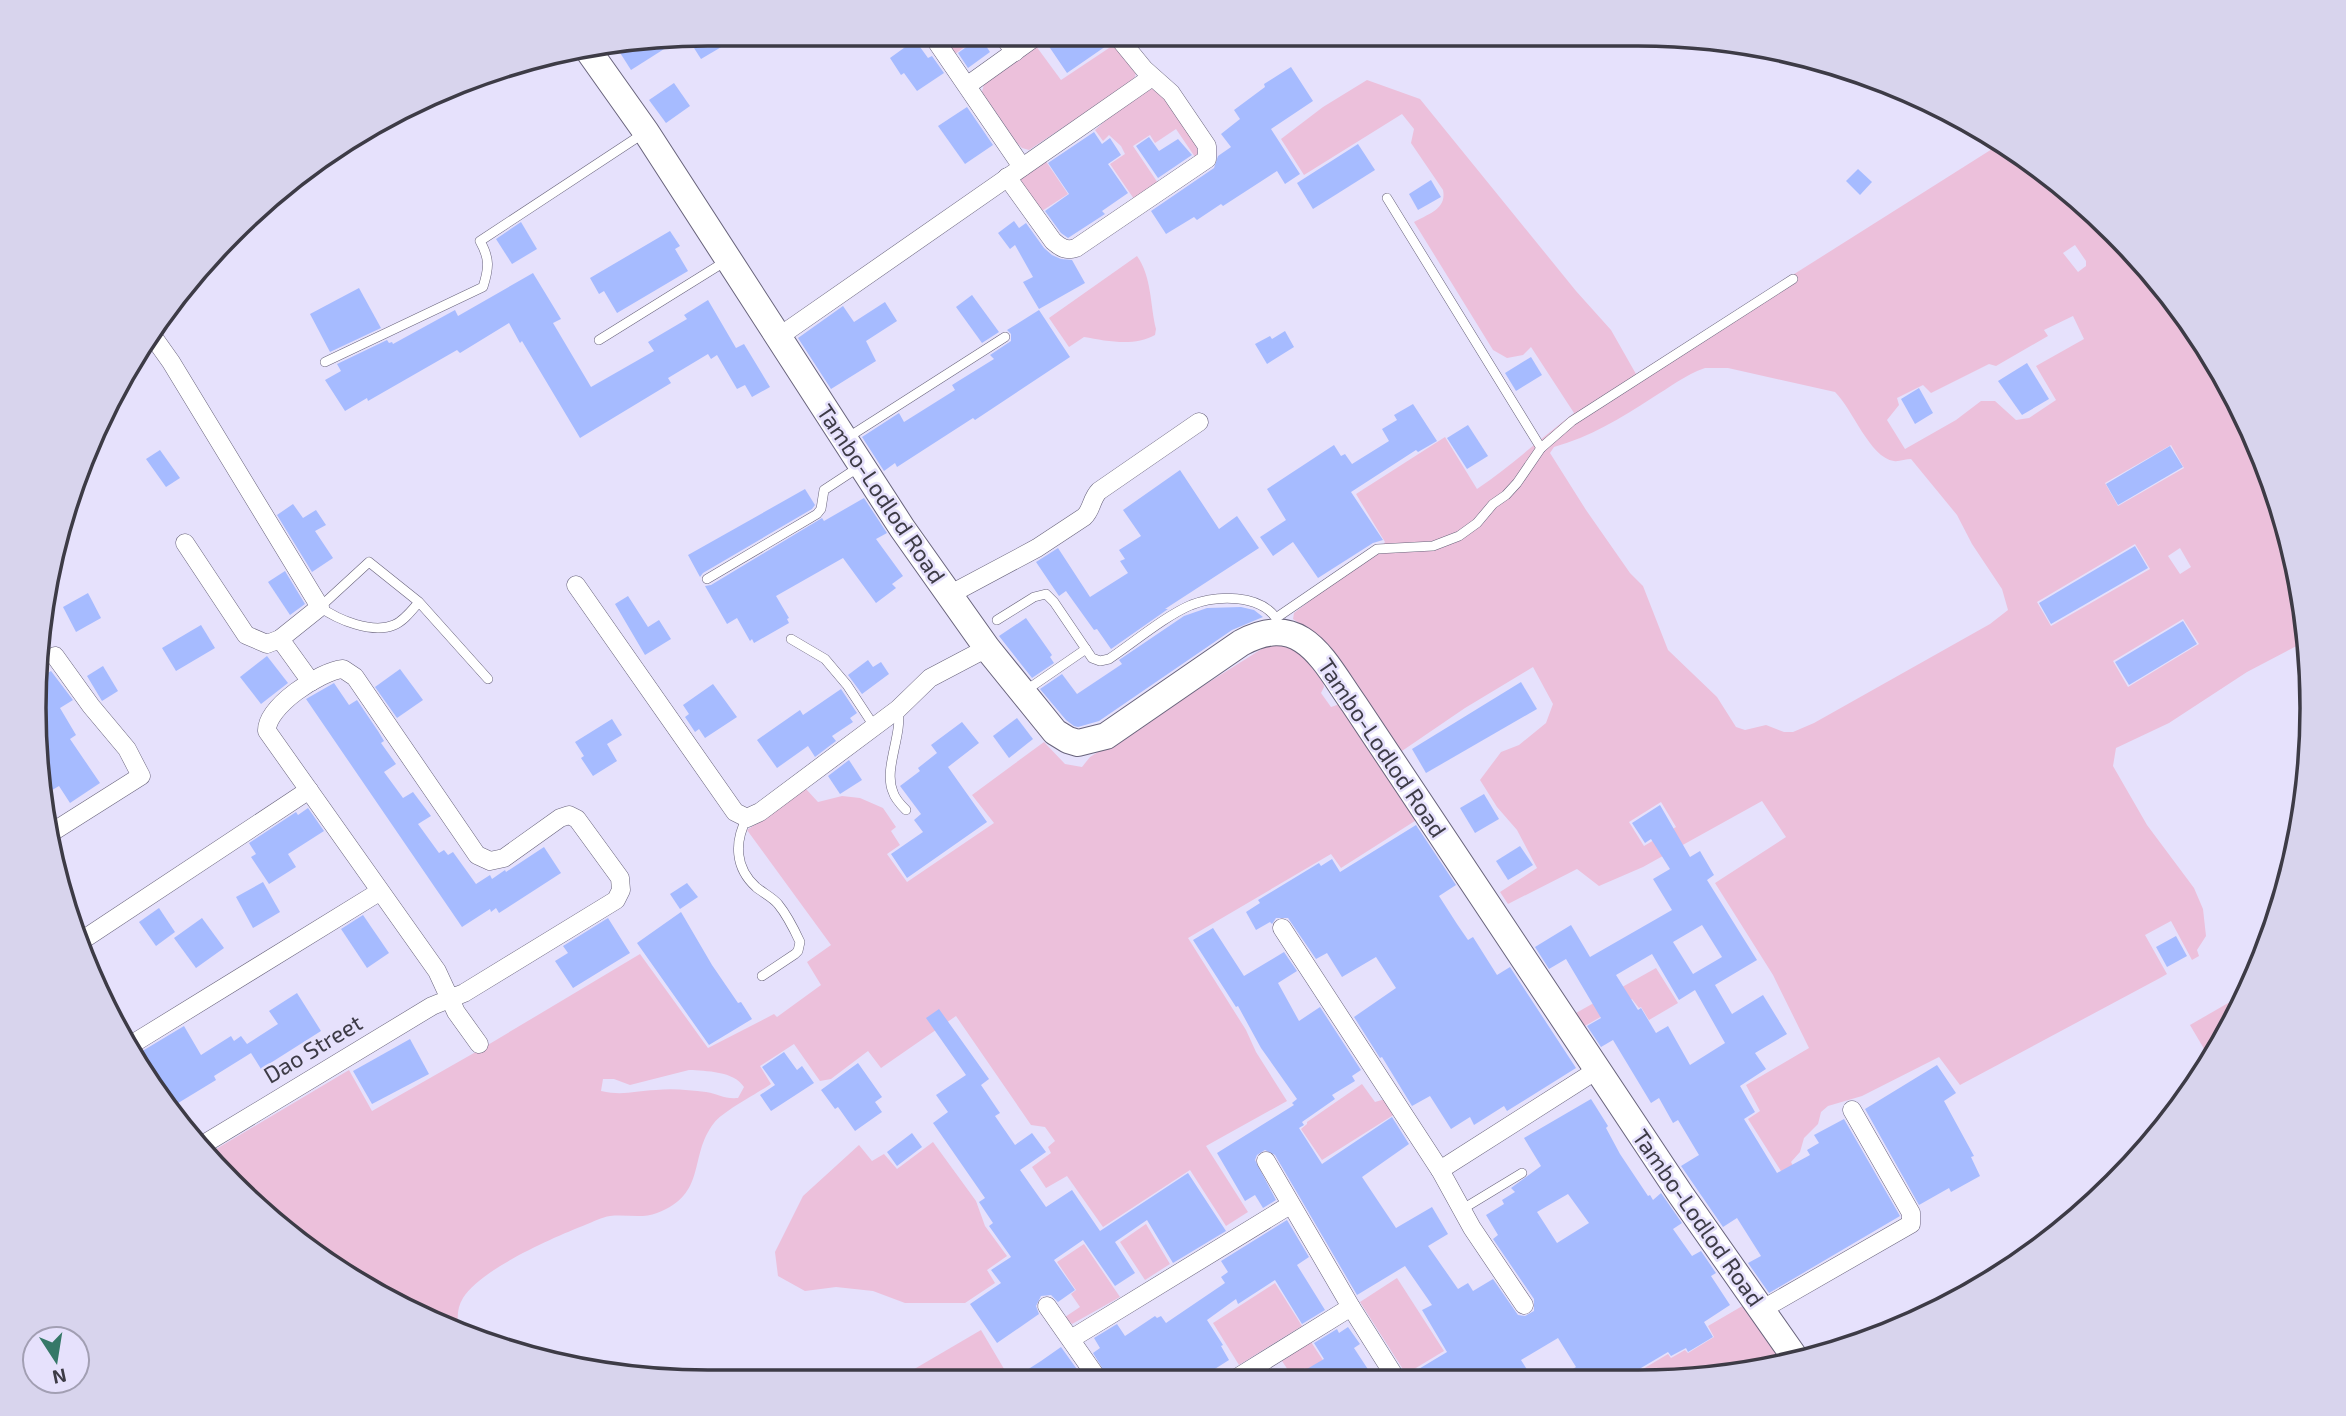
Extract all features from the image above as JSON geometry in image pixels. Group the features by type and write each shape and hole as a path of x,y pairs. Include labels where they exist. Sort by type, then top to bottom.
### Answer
{"street":[{"path":"939,46 968,85 1053,241 1061,248 1070,250 1205,162 1209,154 1208,146 1171,93 1152,77 1126,46"},
{"path":"1010,46 1015,52"},
{"path":"968,85 1023,46"},
{"name":"Tambo-Lodlod Road","path":"592,56 646,132 777,338 949,595 1059,736 1078,743 1111,733 1241,643 1277,624 1305,642 1326,665 1597,1070 1791,1352"},
{"path":"777,338 1152,77"},
{"path":"156,341 320,607 272,644 246,635 185,543"},
{"path":"949,595 1037,548 1084,517 1099,491 1199,422"},
{"path":"576,585 735,812 747,818 760,812 898,709 930,678 988,648"},
{"path":"280,639 311,682 277,708 267,728 269,735 437,971 450,1001 479,1044"},
{"path":"55,656 91,706 127,749 141,776 57,829"},
{"name":"Dao Street","path":"207,1142 432,1006 450,1001 616,900 621,890 620,878 577,819 569,816 560,818 504,858 490,861 483,859 355,677 343,669 327,672 311,682"},
{"path":"87,937 309,790"},
{"path":"136,1042 379,892"},
{"path":"1282,928 1440,1170 1461,1210 1524,1305"},
{"path":"1440,1170 1597,1070"},
{"path":"1761,1310 1909,1226 1912,1220 1911,1213 1852,1110"},
{"path":"1266,1161 1350,1307 1391,1370"},
{"path":"1071,1339 1290,1205"},
{"path":"1047,1306 1092,1370"},
{"path":"1251,1370 1350,1307"}],"lane":[{"path":"325,362 483,287 490,267 480,241 646,132"},
{"path":"1387,198 1541,448"},
{"path":"599,340 727,260"},
{"path":"997,620 1034,597 1046,594 1095,660 1104,661 1180,611 1206,601 1251,600 1270,610 1277,624 1377,549 1433,546 1459,536 1477,523 1493,504 1517,483 1541,448 1572,421 1794,279"},
{"path":"844,440 1004,337"},
{"path":"707,579 817,514 821,509 824,489 861,466"},
{"path":"419,602 401,622 388,627 344,620 320,607 369,562 419,602 488,679"},
{"path":"791,639 825,659 847,685 874,726"},
{"path":"1024,692 1086,649"},
{"path":"898,709 891,785 894,796 906,810"},
{"path":"747,818 738,843 741,864 751,882 778,904 800,942 798,951 762,976"},
{"path":"1461,1210 1522,1172"}],"shaded area":[{"path":"949,46 966,46 955,54"},
{"path":"1036,46 1061,80 1112,46 1116,46 1136,72 1127,85 1029,150 1017,143 982,92 984,84"},
{"path":"1367,80 1420,99 1576,291 1611,330 1636,374 1993,149 2041,182 2075,210 2136,271 2164,305 2212,377 2250,454 2278,537 2288,579 2297,646 2247,672 2169,723 2116,748 2113,766 2147,825 2194,888 2203,909 2206,936 2197,950 2199,956 2192,960 2171,921 2145,935 2167,974 2160,978 1960,1085 1939,1057 1862,1096 1828,1106 1821,1112 1818,1124 1804,1138 1800,1152 1791,1162 1803,1186 1793,1190 1748,1119 1760,1111 1746,1085 1809,1048 1773,975 1715,883 1786,837 1762,801 1643,867 1599,886 1577,869 1508,904 1500,892 1537,868 1517,830 1497,807 1480,780 1501,752 1519,745 1546,723 1553,704 1533,667 1465,708 1399,753 1306,628 1293,619 1294,613 1357,564 1376,555 1385,542 1356,494 1445,437 1477,489 1574,413 1531,347 1523,355 1507,358 1493,350 1414,222 1439,206 1443,190 1411,143 1414,129 1402,114 1304,175 1281,139 1323,107","holes":["2075,245 2086,261 2086,266 2078,272 2063,253","2073,316 2084,339 2036,366 2056,400 2029,418 2016,420 1995,401 1981,401 1956,420 1905,449 1887,420 1899,405 1897,398 1923,385 1931,393 1989,364 1996,366 2048,336 2044,330","1705,368 1728,368 1835,392 1877,451 1894,461 1911,459 1957,515 1972,544 2002,589 2008,610 1990,624 1814,723 1793,732 1784,732 1766,725 1745,730 1736,727 1717,697 1668,650 1643,586 1630,573 1550,453 1554,447 1617,420","2171,445 2184,468 2118,506 2105,483","2135,544 2150,569 2051,626 2037,602","2180,548 2191,567 2180,574 2168,556","2183,619 2199,644 2128,687 2113,661","1661,802 1676,827 1644,846 1629,822"]},
{"path":"1151,89 1158,89 1196,144 1198,153 1195,157 1176,129 1155,143 1150,135 1133,146 1158,183 1134,199 1110,164 1125,154 1121,146 1109,135 1103,141 1095,130 1115,112"},
{"path":"1045,160 1068,194 1042,211 1020,179"},
{"path":"1137,256 1148,282 1155,335 1129,342 1084,337 1069,347 1049,318"},
{"path":"1277,643 1299,650 1323,682 1321,693 1331,707 1340,704 1418,819 1341,868 1331,854 1188,938 1287,1101 1206,1146 1248,1212 1226,1226 1190,1170 1103,1227 1067,1176 1046,1188 1032,1167 1051,1153 1048,1147 1055,1141 1045,1127 1031,1125 956,1016 881,1068 868,1051 831,1079 820,1081 794,1044 760,1066 771,1084 714,1123 701,1148 691,1185 684,1196 657,1213 601,1218 537,1246 485,1276 472,1287 459,1307 458,1321 377,1282 340,1259 271,1206 215,1150 349,1070 372,1111 640,954 708,1048 774,1014 777,1017 821,985 807,962 831,945 747,830 806,789 818,802 842,796 860,798 883,808 896,827 891,831 900,845 887,854 907,882 994,823 972,795 1044,742 1065,764 1082,767 1090,757 1268,645","holes":["689,1070 727,1075 739,1082 744,1087 738,1098 706,1092 662,1089 622,1093 601,1091 603,1079 614,1079 630,1085"]},
{"path":"1656,968 1678,1003 1649,1020 1632,999 1583,1027 1576,1013"},
{"path":"2232,1001 2205,1050 2190,1025"},
{"path":"1362,1084 1375,1102 1385,1099 1395,1114 1322,1160 1301,1129"},
{"path":"933,1142 976,1201 985,1226 1007,1256 987,1270 995,1283 965,1303 905,1303 873,1291 836,1287 805,1291 778,1276 775,1252 803,1196 859,1145 872,1161 884,1154 897,1169"},
{"path":"1146,1224 1170,1264 1145,1280 1120,1242"},
{"path":"1084,1244 1120,1297 1072,1324 1065,1317 1080,1307 1071,1294 1076,1290 1057,1262"},
{"path":"1397,1278 1444,1351 1413,1370 1403,1370 1360,1302"},
{"path":"1275,1283 1302,1326 1239,1365 1213,1323"},
{"path":"1744,1305 1780,1355 1724,1365 1641,1370 1668,1354 1671,1358 1685,1350 1688,1353 1714,1337 1708,1326"},
{"path":"981,1330 1005,1370 913,1370"},
{"path":"1311,1342 1329,1370 1288,1370 1282,1361"}],"building":[{"path":"693,46 723,46 701,59"},
{"path":"907,46 919,46 928,58 932,56 944,73 917,91 904,73 901,75 890,58"},
{"path":"968,46 986,46 990,52 968,68 958,53"},
{"path":"1049,46 1106,46 1067,73"},
{"path":"667,47 631,70 619,51"},
{"path":"1291,67 1313,101 1271,129 1300,174 1285,184 1277,171 1223,206 1221,204 1197,220 1194,217 1166,234 1151,211 1214,168 1218,156 1231,147 1221,134 1240,119 1234,110 1265,87 1264,84"},
{"path":"674,83 690,106 666,123 649,100"},
{"path":"967,107 993,145 965,164 938,126"},
{"path":"1094,132 1102,144 1110,138 1121,155 1108,164 1128,193 1102,211 1105,214 1068,238 1045,211 1069,194 1048,163"},
{"path":"1149,137 1159,151 1178,139 1192,155 1158,178 1136,146"},
{"path":"1358,144 1375,170 1313,209 1297,183"},
{"path":"1858,169 1872,182 1860,195 1846,181"},
{"path":"1431,180 1441,197 1418,210 1409,194"},
{"path":"1014,221 1019,228 1026,223 1052,255 1072,260 1085,283 1039,309 1023,282 1033,277 1015,245 1010,249 998,233"},
{"path":"521,222 537,249 512,264 496,239"},
{"path":"670,231 680,246 675,249 688,271 617,313 604,291 599,294 590,278"},
{"path":"533,273 561,319 553,323 591,387 654,351 648,342 687,319 684,315 708,300 736,348 744,344 770,387 752,397 745,385 737,389 717,355 711,359 708,354 668,378 671,383 580,438 509,323 460,353 457,350 368,401 367,398 345,411 325,380 341,371 337,364 387,340 393,344 455,310 458,316"},
{"path":"359,288 381,328 330,352 310,314"},
{"path":"972,295 999,332 982,343 956,307"},
{"path":"885,302 897,321 866,341 876,361 831,389 798,338 843,306 854,322"},
{"path":"1039,310 1070,357 975,420 973,418 897,467 895,463 884,471 862,437 899,413 904,422 955,390 952,385 994,359 990,355 1011,341 1011,334 1007,330"},
{"path":"1285,331 1294,347 1267,364 1255,344 1270,336 1272,339"},
{"path":"1531,357 1542,375 1516,391 1505,373"},
{"path":"2027,363 2049,399 2022,415 1998,381"},
{"path":"1919,388 1933,413 1915,424 1901,399"},
{"path":"1413,404 1437,441 1418,452 1416,450 1351,492 1383,540 1373,543 1318,578 1293,542 1273,556 1260,537 1286,520 1267,489 1334,445 1341,456 1345,454 1352,464 1389,441 1382,429 1397,420 1394,415"},
{"path":"1468,425 1488,456 1467,469 1447,438"},
{"path":"2170,446 2183,467 2118,505 2106,484"},
{"path":"160,450 180,478 166,487 146,459"},
{"path":"1180,470 1219,529 1237,516 1259,548 1165,609 1168,609 1111,649 1066,591 1059,596 1036,562 1058,548 1090,597 1128,573 1120,561 1125,559 1119,550 1141,536 1123,510"},
{"path":"805,489 815,505 812,509 700,577 688,555"},
{"path":"864,498 887,533 876,539 903,576 892,584 896,588 876,603 843,558 776,596 789,618 789,623 754,643 752,639 750,641 737,618 727,624 705,586 711,585 822,518 824,521"},
{"path":"293,504 303,518 316,510 326,525 315,531 333,558 312,572 277,515"},
{"path":"2135,546 2148,568 2051,624 2039,603"},
{"path":"285,571 305,604 290,615 268,582"},
{"path":"88,593 101,618 76,632 63,607"},
{"path":"628,596 648,627 659,620 671,639 645,655 615,604"},
{"path":"1241,607 1254,610 1263,617 1232,630 1099,721 1074,726 1040,689 1062,674 1077,694 1122,664 1119,660 1184,616 1207,608"},
{"path":"1026,618 1052,655 1050,657 1054,663 1032,678 999,636"},
{"path":"2183,621 2197,644 2129,685 2115,662"},
{"path":"201,625 215,648 176,671 162,648"},
{"path":"267,656 288,683 261,704 240,677"},
{"path":"868,660 873,667 881,662 889,674 862,694 848,675"},
{"path":"103,666 118,691 102,701 87,676"},
{"path":"400,669 423,700 397,718 375,687"},
{"path":"51,671 73,700 60,708 76,735 70,739 100,783 70,803 59,786 51,791 47,751 47,674"},
{"path":"1521,682 1537,709 1426,773 1412,749"},
{"path":"334,683 349,705 357,700 384,741 381,743 396,764 384,772 403,798 413,792 431,816 418,824 439,853 444,850 448,855 453,852 476,884 490,875 492,879 505,870 506,872 544,847 561,873 499,913 496,908 491,912 490,909 462,927 306,699"},
{"path":"713,684 737,717 705,738 699,729 695,732 685,717 689,714 683,705"},
{"path":"841,689 857,713 850,718 853,722 832,736 836,741 815,757 808,746 777,768 757,740 800,710 803,715"},
{"path":"1017,718 1033,739 1009,758 993,736"},
{"path":"612,719 622,735 607,744 617,761 593,776 581,758 584,756 575,742"},
{"path":"962,722 979,743 948,767 987,822 907,878 891,854 923,832 914,820 921,814 900,786 920,771 918,768 937,753 931,745"},
{"path":"849,760 862,780 840,794 828,776"},
{"path":"1484,794 1499,819 1475,833 1460,808"},
{"path":"1660,805 1690,857 1700,851 1714,875 1707,880 1757,960 1715,985 1732,1014 1763,995 1787,1034 1755,1053 1766,1069 1740,1086 1755,1112 1744,1119 1777,1173 1810,1155 1807,1150 1819,1143 1814,1135 1844,1119 1900,1216 1769,1293 1748,1263 1761,1256 1737,1218 1723,1227 1681,1166 1699,1155 1678,1120 1673,1123 1659,1098 1651,1103 1613,1040 1601,1047 1587,1026 1601,1018 1566,959 1549,969 1535,947 1571,925 1590,957 1672,910 1653,879 1670,869 1651,839 1645,843 1632,823","holes":["1702,925 1722,957 1693,974 1673,942","1652,954 1679,1000 1695,990 1725,1043 1690,1065 1668,1026 1656,1033 1616,975"]},
{"path":"308,808 324,831 288,854 296,867 269,884 251,857 256,854 249,843 296,812 298,815"},
{"path":"1416,825 1456,885 1439,896 1457,924 1468,940 1473,937 1497,975 1510,967 1576,1068 1507,1111 1504,1106 1474,1125 1470,1117 1451,1129 1430,1096 1412,1106 1354,1017 1396,988 1376,957 1342,977 1327,953 1316,959 1288,918 1276,918 1272,924 1270,922 1256,930 1246,912 1260,903 1258,900 1319,863 1321,866 1332,859 1340,872"},
{"path":"1520,846 1533,865 1508,880 1496,861"},
{"path":"263,882 280,912 253,928 236,897"},
{"path":"687,883 698,897 680,909 670,894"},
{"path":"159,908 175,932 156,946 139,922"},
{"path":"681,912 712,965 752,1019 709,1045 637,943"},
{"path":"363,915 389,953 367,968 341,929"},
{"path":"202,918 224,948 196,968 174,938"},
{"path":"608,918 630,953 573,988 555,961 568,953 563,946"},
{"path":"1213,928 1244,976 1284,952 1297,971 1278,983 1299,1021 1320,1007 1361,1070 1352,1076 1355,1081 1332,1095 1335,1099 1302,1122 1304,1125 1299,1128 1322,1164 1392,1117 1409,1144 1362,1177 1396,1228 1432,1207 1448,1234 1428,1246 1458,1289 1468,1283 1473,1291 1493,1279 1518,1315 1525,1316 1534,1311 1534,1299 1493,1239 1498,1235 1486,1215 1504,1204 1502,1200 1515,1192 1511,1188 1541,1166 1524,1138 1591,1099 1608,1126 1606,1128 1620,1154 1648,1196 1653,1200 1661,1193 1682,1223 1673,1229 1692,1256 1701,1251 1716,1273 1711,1276 1730,1305 1704,1322 1713,1337 1688,1352 1686,1348 1671,1356 1668,1352 1638,1370 1571,1370 1576,1367 1558,1338 1521,1360 1527,1370 1417,1370 1447,1352 1422,1310 1432,1305 1405,1266 1357,1295 1275,1155 1265,1150 1257,1155 1255,1160 1276,1200 1263,1208 1255,1195 1245,1201 1217,1153 1294,1105 1292,1103 1297,1099 1261,1048 1238,1006 1236,1007 1193,940","holes":["1568,1194 1589,1223 1557,1243 1537,1212"]},
{"path":"2176,936 2187,956 2167,967 2156,947"},
{"path":"297,993 321,1031 261,1069 251,1053 214,1076 216,1080 177,1104 142,1051 184,1026 201,1055 231,1036 234,1041 241,1036 247,1044 278,1024 269,1011"},
{"path":"939,1009 989,1079 981,1085 1000,1113 995,1116 1015,1145 1032,1133 1046,1152 1020,1170 1046,1207 1072,1190 1100,1231 1188,1173 1226,1231 1173,1263 1147,1220 1115,1242 1135,1273 1115,1286 1083,1240 1054,1260 1075,1290 1058,1302 1051,1295 1041,1296 1036,1306 1039,1314 997,1343 970,1304 1001,1283 991,1270 1011,1257 989,1226 993,1223 979,1202 985,1198 933,1123 948,1112 936,1095 966,1075 926,1018"},
{"path":"410,1039 429,1074 372,1104 353,1071"},
{"path":"784,1052 797,1070 802,1066 814,1083 771,1111 760,1095 775,1085 762,1067"},
{"path":"858,1063 882,1097 875,1102 882,1112 855,1131 838,1107 835,1109 821,1090"},
{"path":"1937,1065 1956,1093 1944,1101 1974,1156 1971,1157 1980,1176 1951,1192 1949,1188 1919,1205 1865,1109"},
{"path":"912,1133 922,1147 897,1166 887,1152"},
{"path":"1287,1220 1309,1257 1297,1265 1325,1310 1302,1324 1275,1280 1238,1304 1236,1299 1207,1320 1229,1360 1213,1370 1103,1370 1093,1353 1100,1348 1094,1338 1117,1324 1125,1336 1155,1316 1161,1316 1166,1323 1225,1283 1221,1277 1228,1272 1221,1261"},
{"path":"1348,1327 1360,1344 1354,1348 1368,1370 1305,1370 1324,1359 1314,1343 1337,1329 1339,1333"},
{"path":"1061,1347 1078,1370 1027,1370"}]}
